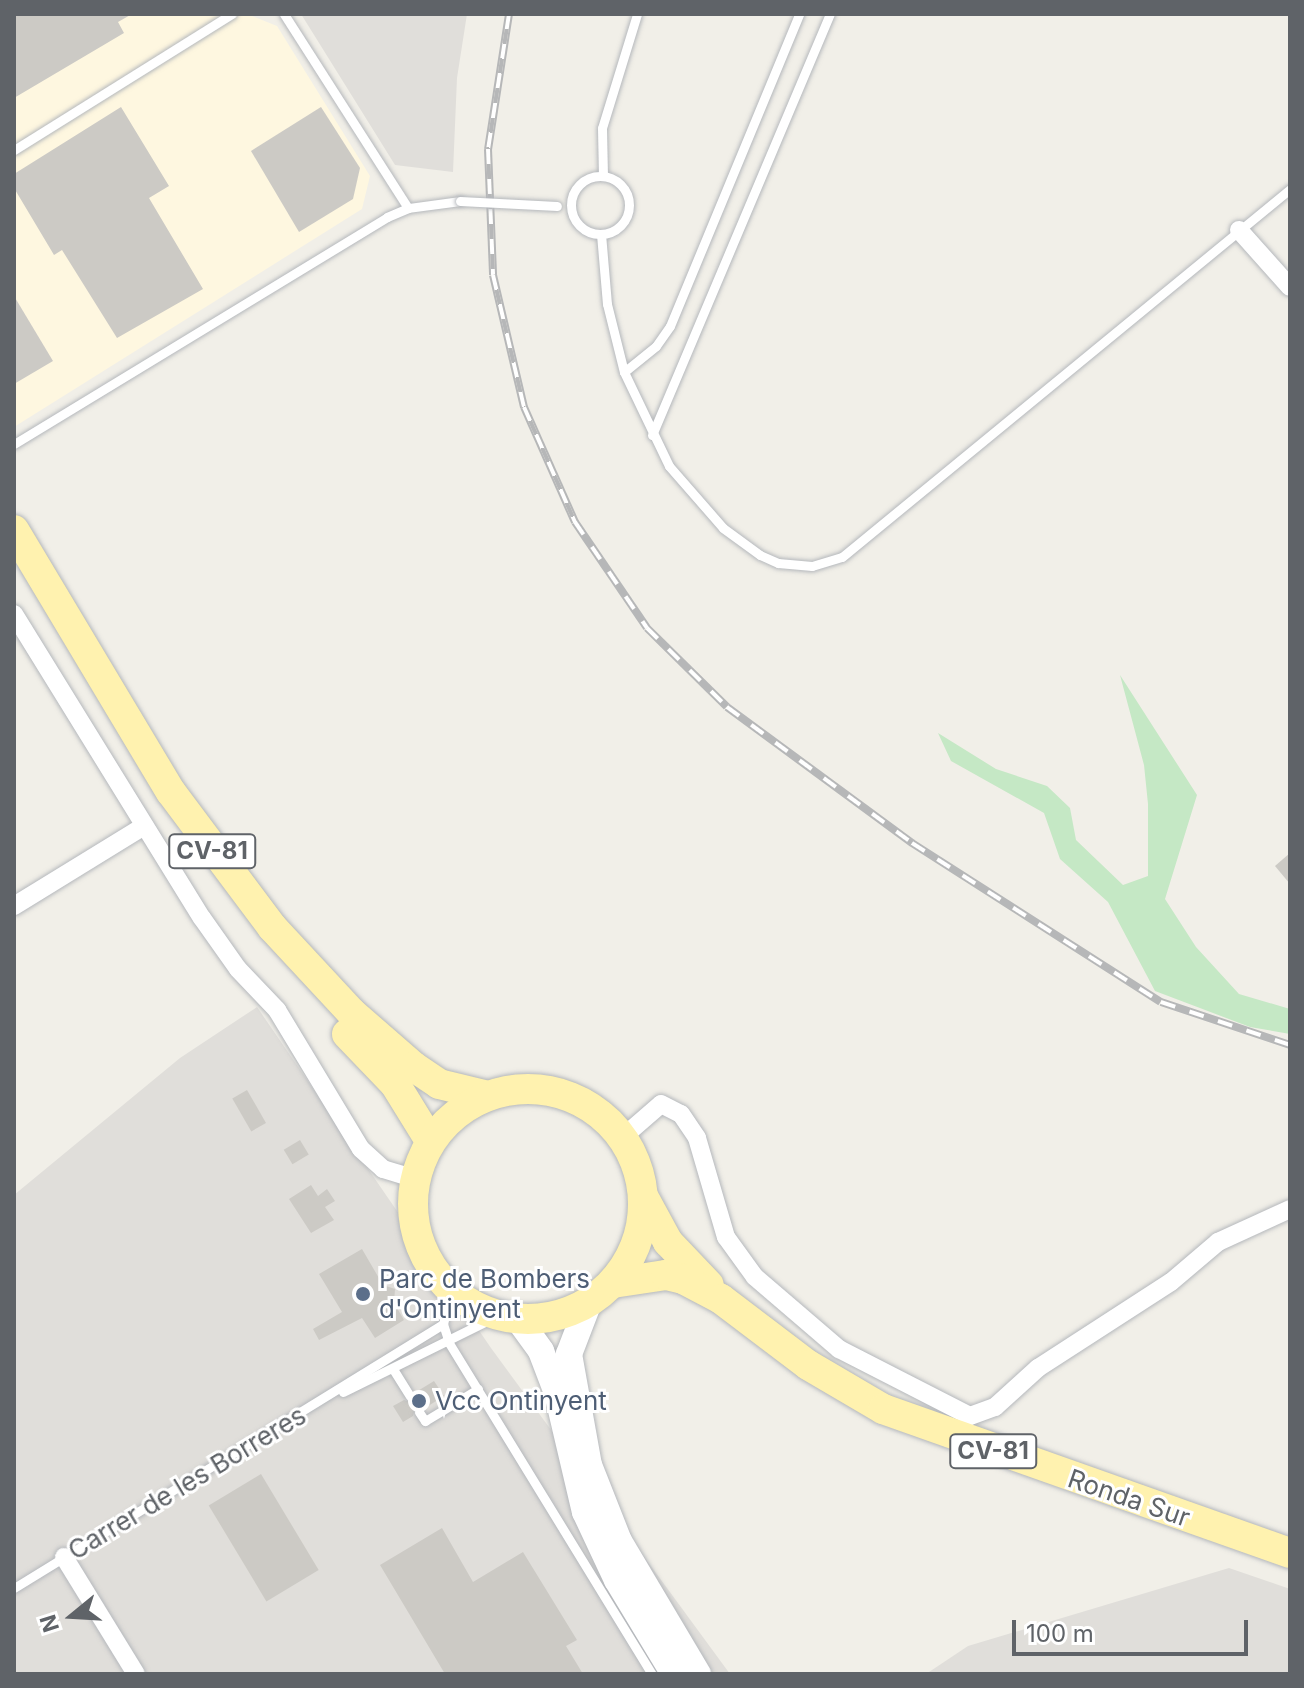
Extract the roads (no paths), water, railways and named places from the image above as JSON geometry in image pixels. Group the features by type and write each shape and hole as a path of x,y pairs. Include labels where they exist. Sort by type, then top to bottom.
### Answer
{"main road":[{"name":"CV-81","path":"14,530 171,792 255,907 352,1013 414,1067 439,1084 488,1096 548,1090 602,1115 623,1137 638,1166 644,1198 631,1258 613,1283 589,1302 555,1316 508,1317 452,1289 432,1266 420,1239 416,1179 429,1139 460,1110 488,1096"},
{"name":"CV-81","path":"14,570 141,783 215,891 287,974 395,1084 429,1139"},
{"name":"Ronda Sur","path":"644,1198 668,1242 721,1299 795,1356 883,1409 1290,1553"},
{"name":"Ronda Sur","path":"613,1283 666,1275 721,1299"}],"street":[{"path":"1239,230 1290,287"},
{"path":"14,614 221,947 282,1017 361,1149 383,1169 416,1179"},
{"path":"14,906 144,826"},
{"path":"623,1137 661,1104 681,1114 697,1138 726,1237 766,1288 855,1359 970,1416 986,1413 1038,1368 1171,1282 1218,1242 1290,1209"},
{"path":"589,1302 569,1354 589,1465 619,1541 698,1674"},
{"path":"508,1317 541,1351 557,1393 585,1512 617,1580 674,1674"},
{"path":"64,1557 136,1674"}],"lane":[{"path":"14,150 232,14"},
{"path":"284,14 408,208"},
{"path":"603,176 602,128 637,14"},
{"path":"624,372 656,346 670,326 799,14"},
{"path":"652,435 830,14"},
{"path":"603,176 621,184 629,201 619,227 601,234 577,223 571,205 577,187 603,176"},
{"path":"601,234 607,304 624,372 652,435 679,481 723,528 778,563 828,563 1290,189"},
{"path":"14,444 408,208 460,201 571,205"},
{"path":"452,1289 443,1324 449,1343 652,1674"},
{"path":"319,1404 508,1317"},
{"path":"319,1404 443,1324"},
{"path":"393,1369 410,1396"},
{"path":"419,1412 425,1421 478,1389"},
{"name":"Carrer de les Borreres","path":"14,1588 319,1404"}],"railway":[{"path":"509,14 488,149 493,275 524,407 575,522 647,628 727,707 912,843 1161,1002 1290,1045"}],"place":[{"name":"Parc de Bombers d'Ontinyent","path":"363,1294"},
{"name":"Vcc Ontinyent","path":"419,1401"}]}
